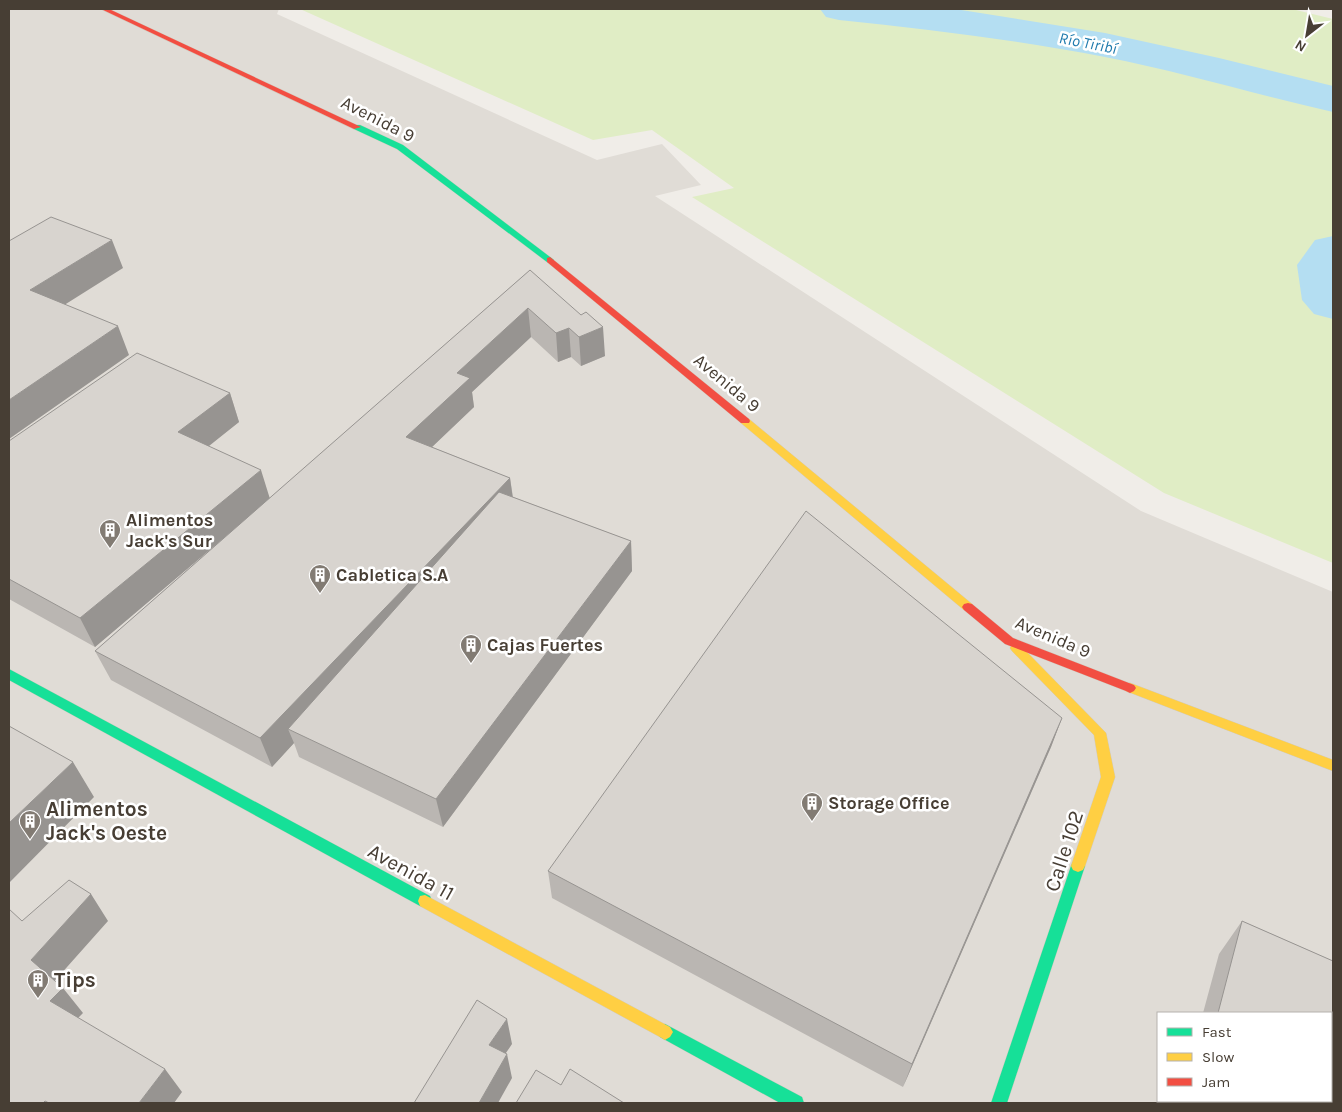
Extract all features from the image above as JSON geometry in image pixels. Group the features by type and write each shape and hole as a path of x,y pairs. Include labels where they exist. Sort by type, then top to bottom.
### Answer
{"street":[{"name":"Avenida 9","path":"104,9 400,147 567,273 1009,641 1333,766"},
{"name":"Calle 102","path":"999,1103 1108,777 1100,733 1009,641"},
{"name":"Avenida 11","path":"9,674 796,1103"}],"shaded area":[{"path":"9,9 279,9 277,14 597,160 662,144 701,185 655,196 1141,511 1333,592 1333,1103 9,1103"}],"green space":[{"path":"300,9 1292,9 1333,19 1333,563 1164,493 692,197 734,188 652,130 593,140"}],"building":[{"path":"51,217 112,240 30,290 118,326 9,400 9,241"},
{"name":"Cabletica S.A","path":"530,270 581,315 586,312 603,327 579,337 569,328 556,333 528,308 457,373 470,378 406,437 510,478 260,738 95,651"},
{"name":"Alimentos Jack's Sur","path":"137,353 230,393 178,432 261,470 80,618 9,579 9,441"},
{"name":"Cajas Fuertes","path":"499,492 631,541 436,799 288,729"},
{"name":"Storage Office","path":"806,511 1062,718 912,1064 548,871"},
{"path":"9,726 73,762 9,823"},
{"name":"Tips","path":"69,880 91,894 31,960 63,988 50,1001 165,1069 139,1103 49,1103 45,1101 43,1103 9,1103 9,909 22,921"},
{"path":"1242,921 1333,961 1333,1103 1194,1103 1332,1102 1332,1012 1218,1012"},
{"path":"477,1000 507,1019 489,1045 507,1054 479,1103 414,1103"},
{"path":"570,1069 624,1103 516,1103 536,1070 561,1085"}],"waterway":[{"name":"Río Tiribí","path":"839,9 953,20 1105,45 1219,70 1333,99"},
{"name":"Río Tiribí","path":"1333,251 1323,265 1329,300 1333,303"}],"traffic: fast":[{"path":"357,127 400,147 550,260"},
{"path":"9,674 425,901"},
{"path":"999,1103 1078,866"},
{"path":"665,1032 796,1103"}],"traffic: slow":[{"path":"745,421 968,607"},
{"path":"1016,648 1100,733 1108,777 1078,866"},
{"path":"1130,688 1333,766"},
{"path":"425,901 665,1032"}],"traffic: jam":[{"path":"104,9 357,127"},
{"path":"550,260 745,421"},
{"path":"968,607 1009,641 1130,688"}],"place":[{"name":"Alimentos Jack's Sur","path":"110,549"},
{"name":"Cabletica S.A","path":"320,594"},
{"name":"Cajas Fuertes","path":"471,664"},
{"name":"Storage Office","path":"812,822"},
{"name":"Alimentos Jack's Oeste","path":"30,840"},
{"name":"Tips","path":"38,999"}]}
